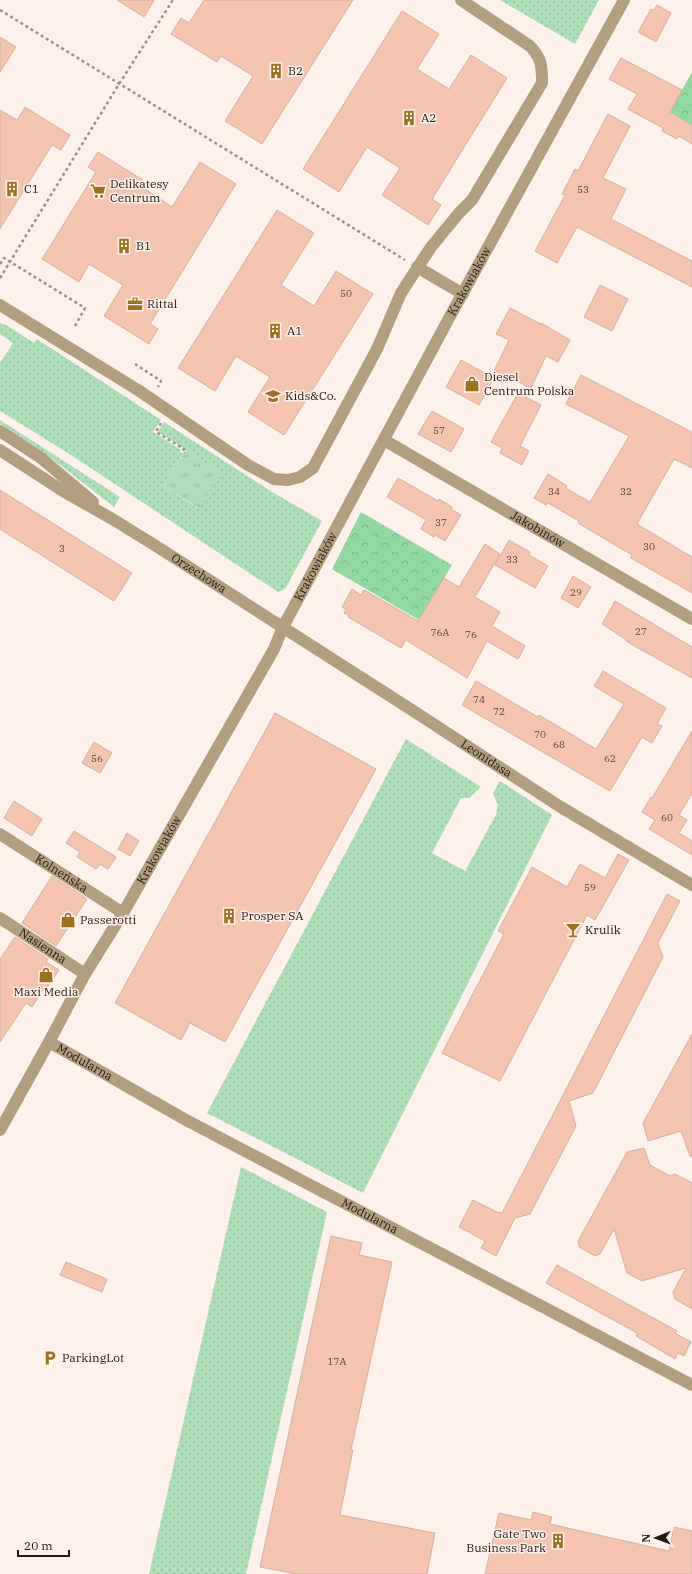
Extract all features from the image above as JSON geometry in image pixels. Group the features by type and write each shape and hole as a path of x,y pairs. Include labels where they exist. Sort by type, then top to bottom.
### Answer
{"street":[{"path":"0,305 138,390 248,465 274,479 288,480 300,478 313,468 377,349 401,293 430,247 472,200 542,83 542,66 538,55 530,46 461,0"},
{"name":"Krakowiaków","path":"0,1130 85,974 123,913 274,650 282,628 624,0"},
{"path":"417,267 464,294"},
{"name":"Orzechowa","path":"0,432 40,458 114,520"},
{"name":"Jakobinów","path":"384,440 692,619"},
{"name":"Orzechowa","path":"0,450 63,491 114,520 282,628"},
{"name":"Leonidasa","path":"282,628 415,712 559,806 692,885"},
{"name":"Kolneńska","path":"0,834 123,913"},
{"name":"Nasienna","path":"0,918 85,974"},
{"name":"Modularna","path":"49,1042 186,1120 692,1386"}],"path":[{"path":"0,278 119,84 173,0"},
{"path":"0,10 417,267"},
{"path":"0,264 4,258 85,308 75,326"},
{"path":"134,364 160,381"},
{"path":"160,425 156,432 184,449 182,451 184,453"}],"green space":[{"path":"500,0 599,0 575,44"},
{"path":"692,72 692,125 670,112"},
{"path":"0,323 8,326 34,343 37,339 161,420 153,432 181,450 180,452 183,454 163,486 198,508 221,473 186,450 184,451 185,449 158,432 164,422 269,490 322,521 285,589 278,592 71,455 0,411 0,363 13,343 0,334"},
{"path":"0,420 120,497 114,507 55,461 0,424"},
{"path":"186,450 221,473 199,508 163,486"},
{"path":"361,512 452,565 419,620 332,569"},
{"path":"406,739 481,787 469,798 461,798 432,853 465,871 496,815 498,805 493,793 500,781 552,815 363,1193 207,1113"},
{"path":"241,1167 327,1212 246,1574 149,1574"}],"building":[{"path":"117,0 154,0 144,17"},
{"name":"B2","path":"204,0 353,0 262,144 225,121 253,76 221,56 217,62 171,34 181,18 189,23"},
{"path":"657,5 671,13 656,42 638,32 651,9 654,10"},
{"name":"A2","path":"402,11 439,34 417,69 449,89 471,55 507,78 432,199 441,205 428,225 382,195 400,168 367,147 339,192 303,169"},
{"path":"0,37 16,47 0,72"},
{"path":"621,58 682,90 670,112 692,125 692,144 679,136 677,139 662,131 663,128 628,109 637,94 609,79"},
{"name":"C1","path":"25,107 70,135 61,150 52,145 0,229 0,110 17,120"},
{"path":"608,114 630,126 603,178 626,189 611,219 692,261 692,287 577,227 557,263 535,251 565,195 562,194 575,169 578,171"},
{"name":"B1","path":"98,152 143,180 139,185 172,207 200,162 236,184 150,324 158,329 149,344 104,316 123,285 89,264 79,282 42,259 96,172 88,167"},
{"name":"A1","path":"277,210 314,233 281,285 314,306 336,271 373,294 284,435 248,412 270,377 236,356 215,391 178,368"},
{"path":"600,285 628,299 612,331 584,317"},
{"path":"510,308 541,323 570,340 558,362 546,356 531,388 494,371 509,340 496,334"},
{"path":"461,360 494,378 479,405 446,387"},
{"path":"581,375 692,432 692,468 674,459 637,524 692,557 692,593 631,558 632,555 578,523 579,521 548,503 546,505 534,498 548,474 567,486 566,488 590,502 629,436 566,404"},
{"path":"518,393 541,405 520,446 529,451 522,465 500,453 502,448 491,442"},
{"path":"432,411 464,429 451,452 418,434"},
{"path":"398,478 438,501 439,499 461,515 445,541 435,535 434,537 421,529 426,520 387,497"},
{"path":"0,490 132,573 114,601 0,529"},
{"path":"509,540 530,552 529,555 548,566 535,588 495,565"},
{"path":"485,544 500,554 475,597 500,612 492,626 525,646 518,659 487,641 467,678 406,640 401,648 348,617 349,615 344,613 346,610 342,607 352,589 361,595 364,590 418,621 444,578 459,587"},
{"path":"573,576 591,587 578,608 561,598"},
{"path":"615,601 692,647 692,678 629,643 602,624"},
{"path":"603,671 666,708 657,724 662,726 652,743 642,737 610,791 462,705 476,681 538,717 539,715 596,749 624,704 594,686"},
{"name":"Prosper SA","path":"275,713 376,769 225,1042 190,1023 181,1040 115,1003"},
{"path":"692,731 692,794 679,815 687,820 679,833 692,841 692,855 649,829 655,820 642,812"},
{"path":"94,742 112,753 100,773 82,763"},
{"path":"14,801 42,819 32,836 4,818"},
{"path":"74,831 116,857 108,869 100,864 96,869 77,857 80,852 66,843"},
{"path":"127,833 139,841 130,856 118,849"},
{"path":"618,854 629,860 595,920 587,915 500,1081 442,1053 504,934 498,931 532,867 567,887 580,864 605,878"},
{"path":"52,876 87,899 56,946 22,923"},
{"path":"667,894 680,901 658,943 663,957 593,1093 569,1101 576,1126 530,1214 515,1218 496,1256 481,1248 485,1241 459,1227 473,1200 499,1213 502,1213"},
{"path":"15,937 48,959 46,962 59,970 46,989 44,988 32,1007 26,1003 0,1042 0,959"},
{"path":"692,1034 692,1156 690,1156 681,1131 648,1141 643,1123"},
{"path":"644,1148 650,1165 670,1176 675,1174 692,1183 692,1309 675,1299 673,1292 686,1268 642,1281 627,1273 614,1229 600,1254 595,1256 579,1247 578,1241 627,1152"},
{"path":"331,1236 362,1243 359,1255 392,1262 351,1450 353,1450 340,1515 435,1533 427,1574 296,1574 260,1567"},
{"path":"66,1262 107,1279 102,1292 60,1275"},
{"path":"557,1265 677,1331 675,1333 691,1342 684,1356 678,1353 675,1359 636,1336 637,1333 546,1283"},
{"name":"Gate Two Business Park","path":"533,1512 552,1517 550,1524 669,1551 674,1527 692,1531 692,1574 485,1574 499,1513 531,1520"}],"place":[{"name":"B2","path":"276,71"},
{"name":"A2","path":"409,118"},
{"name":"C1","path":"12,189"},
{"name":"Delikatesy Centrum","path":"98,191"},
{"name":"B1","path":"124,246"},
{"name":"Rittal","path":"135,304"},
{"name":"A1","path":"275,331"},
{"name":"Diesel Centrum Polska","path":"472,384"},
{"name":"Kids&Co.","path":"273,396"},
{"name":"Prosper SA","path":"229,916"},
{"name":"Passerotti","path":"68,920"},
{"name":"Krulik","path":"573,930"},
{"name":"Maxi Media","path":"46,975"},
{"name":"ParkingLot","path":"50,1358"},
{"name":"Gate Two Business Park","path":"558,1541"}]}
